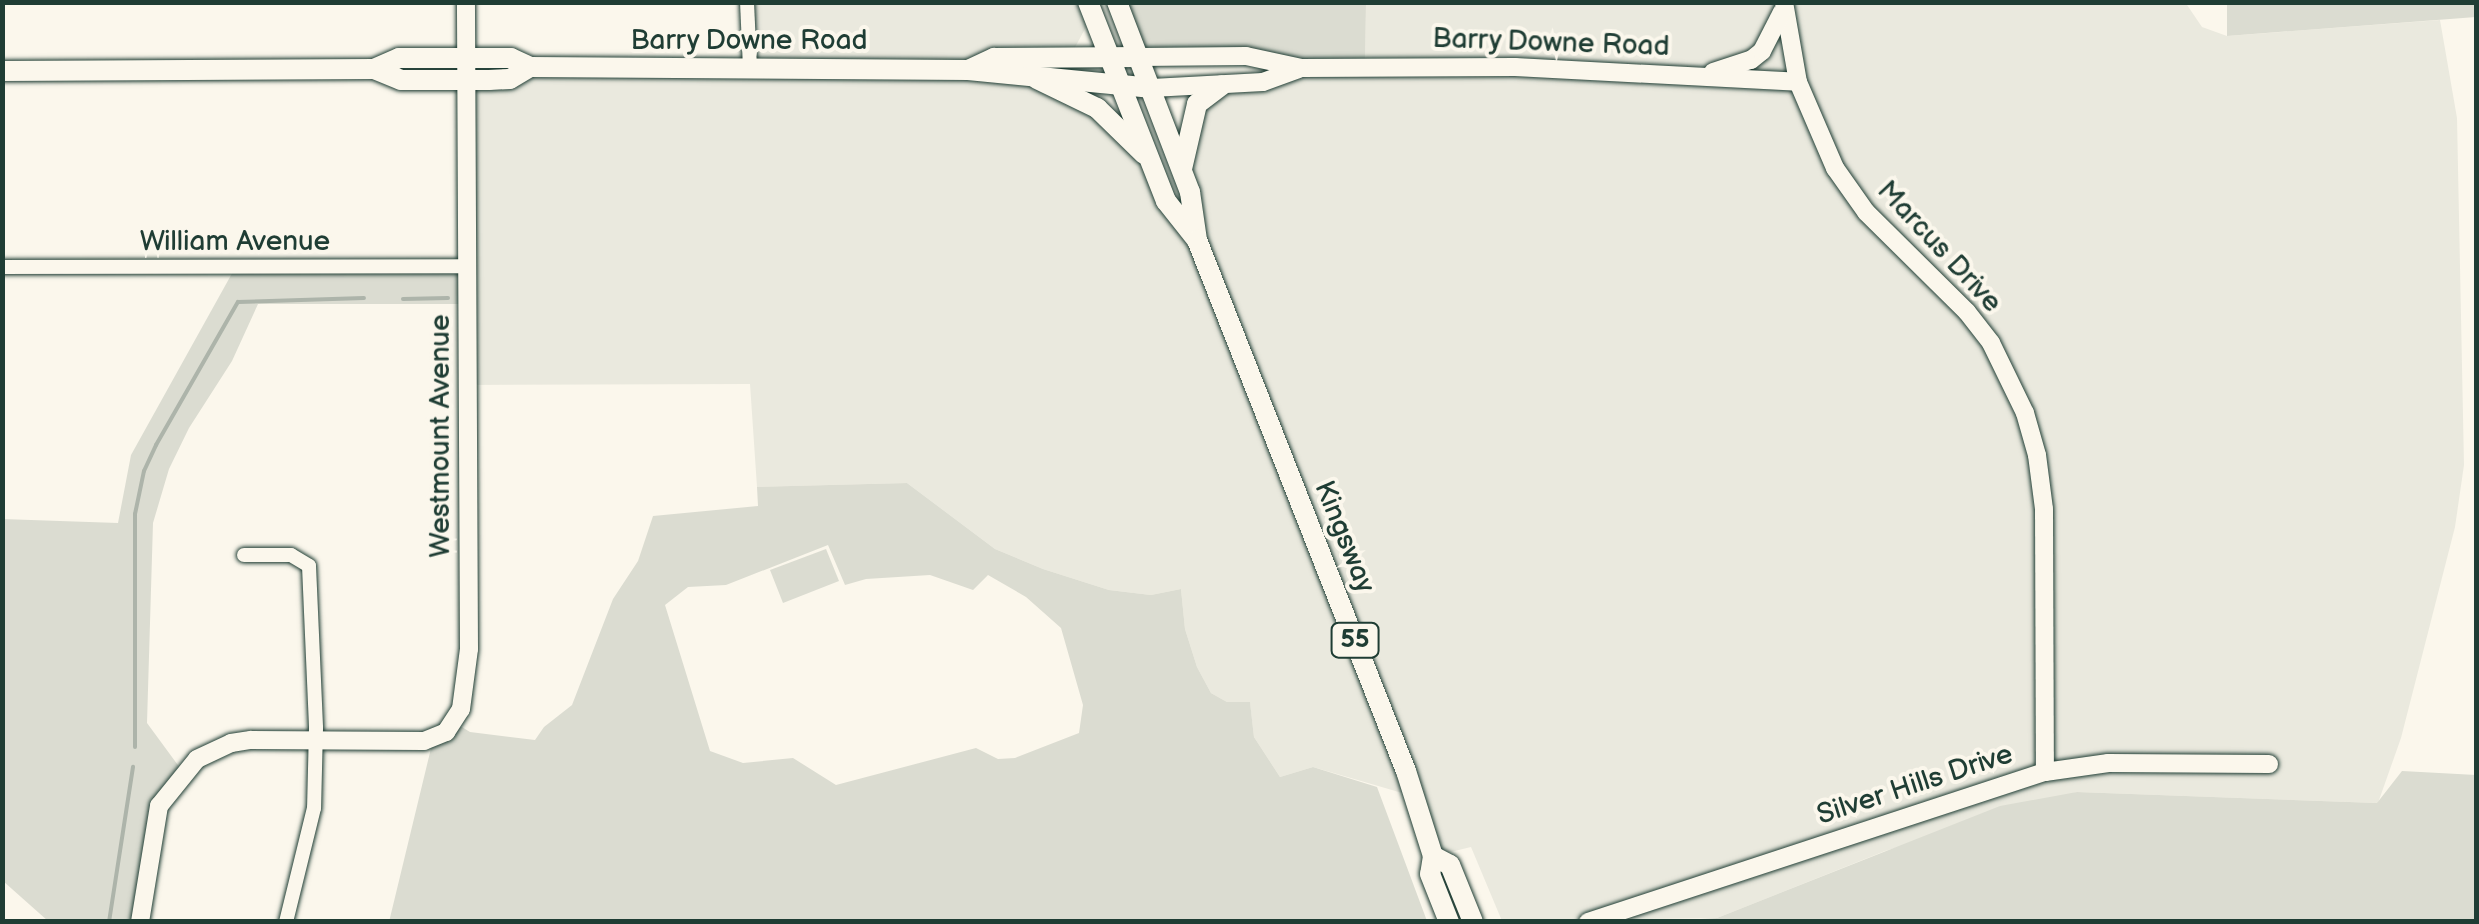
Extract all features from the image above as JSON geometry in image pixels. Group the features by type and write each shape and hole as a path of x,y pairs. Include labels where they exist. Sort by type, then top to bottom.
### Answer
{"main road":[{"name":"Kingsway","path":"1088,2 1166,201 1198,240"},
{"name":"Kingsway","path":"1117,2 1182,170 1198,240 1406,770 1434,856 1430,874 1449,922"},
{"name":"Barry Downe Road","path":"968,70 994,58 1140,56"},
{"name":"Barry Downe Road","path":"2,71 374,69 400,80 511,58 530,67 968,70 1152,88"},
{"path":"1037,79 1096,108 1153,164"},
{"path":"1182,170 1197,104 1222,85"},
{"name":"Kingsway","path":"1434,856 1450,865 1474,922"}],"street":[{"name":"Westmount Avenue","path":"140,922 156,818 163,798 196,759 232,743 424,741 446,732 461,709 469,650 466,2"},
{"path":"747,2 750,69"},
{"path":"1698,76 1751,60 1762,51 1784,5"},
{"name":"Marcus Drive","path":"1784,5 1798,82 1810,118 1851,193 1968,312 1997,354 2025,412 2037,455 2044,509 2044,772"},
{"name":"Barry Downe Road","path":"1140,56 1246,56 1302,68 1515,67 1798,82"},
{"name":"Barry Downe Road","path":"1152,88 1263,82 1302,68"},
{"name":"William Avenue","path":"2,267 467,266"},
{"path":"244,555 290,555 308,566 316,740 314,808 286,922"},
{"name":"Silver Hills Drive","path":"1588,922 2044,772 2108,763 2269,764"}],"shaded area":[{"path":"2185,2 2202,27 2227,36 2440,20 2457,118 2464,465 2455,527 2401,738 2378,803 2077,792 1885,851 1717,918 1502,921 1471,847 1438,855 1416,797 1313,767 1280,777 1254,737 1250,703 1227,702 1211,693 1197,667 1185,629 1181,589 1151,595 1109,590 1043,569 995,549 907,483 757,487 750,384 469,385 467,81 530,67 746,70 746,3 1084,3 1086,27 1073,51 994,57 1117,125 1196,239 1189,128 1222,85 1365,67 1366,3"},
{"path":"1119,3 1366,3 1365,67 1140,57"},
{"path":"2227,3 2476,3 2476,17 2227,36"},
{"path":"468,267 469,304 258,304 232,361 189,428 169,469 153,523 147,723 183,772 171,788 140,921 48,921 3,881 2,519 118,523 131,455 235,268"},
{"path":"907,483 995,549 1043,569 1109,590 1151,595 1181,589 1185,629 1197,667 1211,693 1227,702 1250,702 1254,737 1280,777 1313,767 1377,787 1427,921 389,922 433,740 457,724 470,732 535,740 544,727 572,705 613,599 638,561 653,516 758,506 757,487","holes":["828,545 845,585 866,579 930,575 973,590 988,575 1026,597 1061,628 1083,705 1079,733 1015,758 998,759 976,748 836,785 793,758 743,763 710,751 665,605 688,587 726,585"]},
{"path":"826,549 839,581 783,603 770,570"},
{"path":"2402,771 2476,775 2476,921 1668,921 1717,918 2000,806 2077,792 2377,803"}],"waterway":[{"path":"135,747 135,514 144,471 156,445 238,302 364,298"},
{"path":"403,299 448,298"},
{"path":"109,922 133,767"}]}
